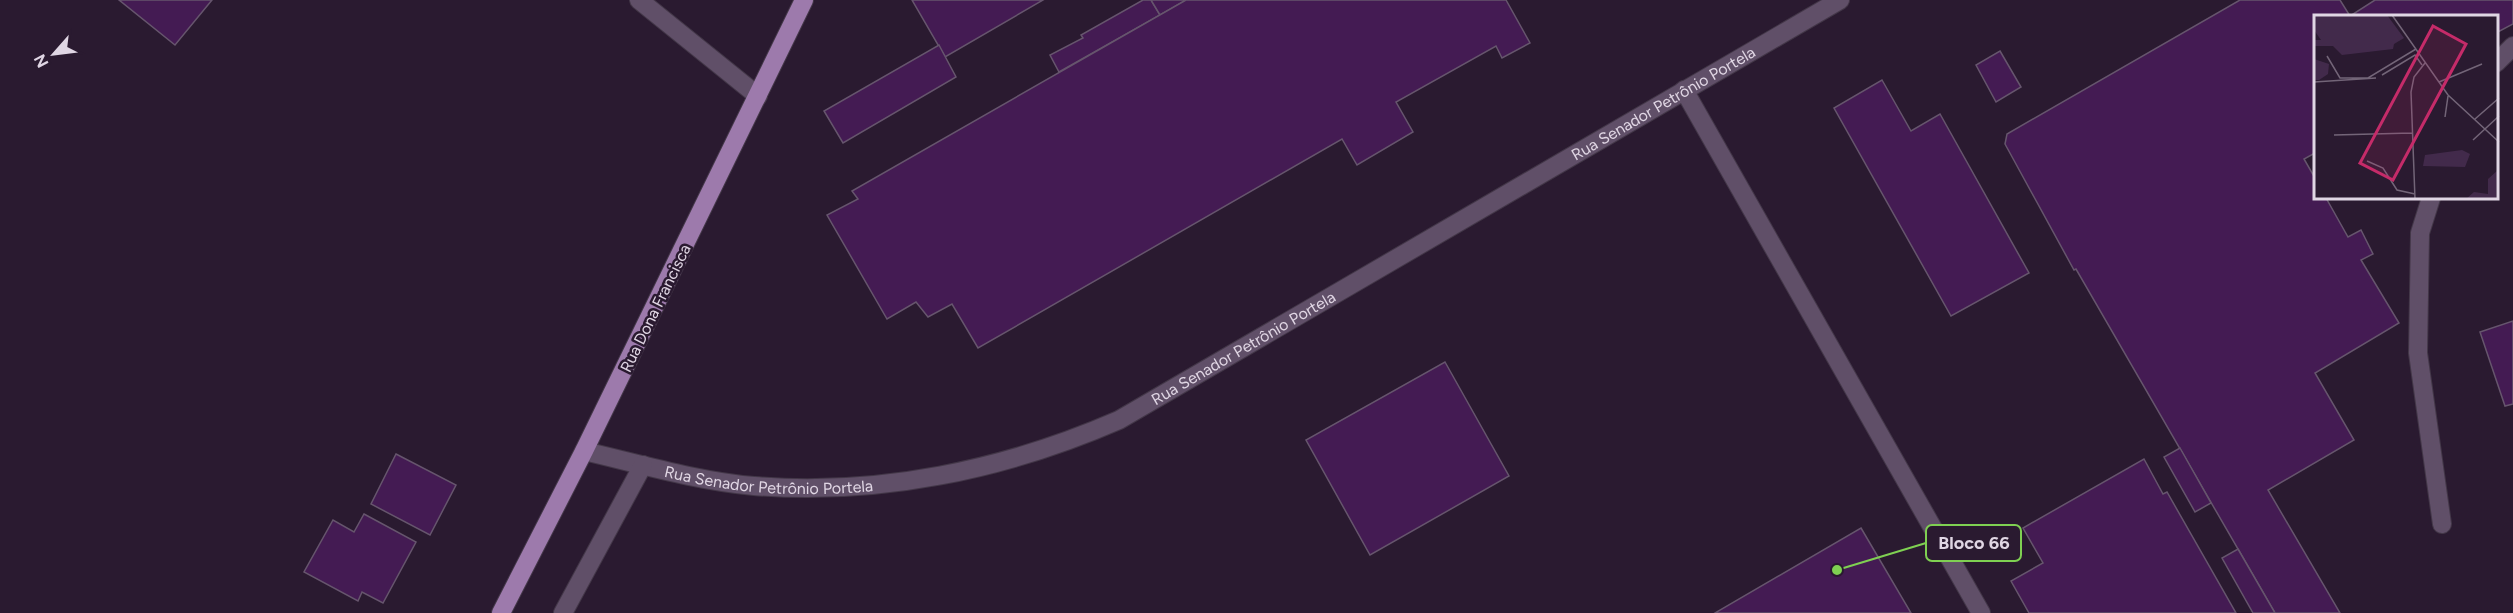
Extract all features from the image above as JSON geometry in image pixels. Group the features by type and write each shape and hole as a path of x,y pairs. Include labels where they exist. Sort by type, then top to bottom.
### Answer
{"main road":[{"name":"Rua Dona Francisca","path":"501,613 584,451 804,0"}],"street":[{"path":"639,0 758,96"},
{"name":"Rua Senador Petrônio Portela","path":"584,451 753,486 876,485 996,464 1062,445 1119,420 1840,0"},
{"path":"2498,61 2513,46"},
{"path":"1684,90 1981,613"},
{"path":"2430,200 2420,233 2418,352 2442,524"},
{"path":"563,613 643,465"}],"building":[{"path":"119,0 212,0 175,45"},
{"path":"912,0 1043,0 945,57"},
{"path":"1143,0 1151,0 1160,15 1059,72 1050,55 1083,38 1081,35"},
{"path":"1151,0 1186,0 1160,15"},
{"path":"1186,0 1506,0 1530,43 1502,58 1496,46 1396,102 1413,132 1357,165 1342,139 978,348 952,304 928,317 916,302 887,319 827,215 858,199 852,191"},
{"path":"2240,0 2340,0 2349,15 2314,15 2314,154 2304,159 2314,176 2314,200 2327,200 2348,237 2361,230 2373,254 2361,260 2399,323 2315,373 2354,440 2268,490 2340,613 2275,613 2076,269 2074,270 2005,144 2007,134"},
{"path":"2375,0 2513,0 2513,24 2498,32 2498,15 2352,15"},
{"path":"939,45 956,77 843,143 824,111"},
{"path":"2000,51 2021,87 1996,102 1976,65"},
{"path":"1882,80 1911,131 1940,114 2029,273 1951,316 1834,108"},
{"path":"2513,321 2513,404 2505,406 2480,332"},
{"path":"1445,362 1509,476 1370,555 1306,440"},
{"path":"2180,448 2211,503 2195,512 2164,457"},
{"path":"396,454 456,485 430,535 371,504"},
{"path":"2144,459 2163,494 2167,492 2236,613 2029,613 2011,581 2043,563 2023,528"},
{"path":"364,514 416,542 383,603 362,592 358,601 304,572 333,520 354,532"},
{"path":"1861,528 1911,613 1715,613"},
{"path":"2238,549 2275,613 2253,613 2222,558"}],"place":[{"name":"Bloco 66","path":"1837,570"}]}
